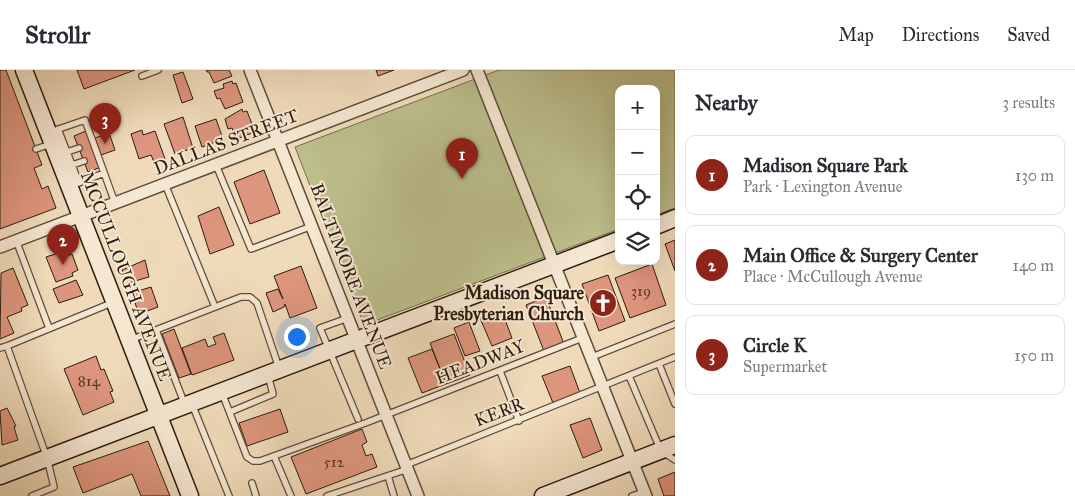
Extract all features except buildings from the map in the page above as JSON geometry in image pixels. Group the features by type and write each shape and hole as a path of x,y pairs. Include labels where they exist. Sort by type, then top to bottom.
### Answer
{"street":[{"name":"MCCULLOUGH AVENUE","path":"24,70 54,135 74,185 80,216 190,496"},
{"name":"BALTIMORE AVENUE","path":"250,70 418,496"},
{"name":"DALLAS STREET","path":"0,246 464,70"},
{"path":"477,70 585,337 645,494"},
{"path":"660,224 675,218"},
{"path":"0,476 273,370 329,351 615,242"},
{"path":"542,496 668,448"}],"lane":[{"path":"142,76 158,70"},
{"path":"36,149 54,135 85,120 92,144 115,203"},
{"path":"54,135 67,152 72,165 74,185 104,173"},
{"path":"67,152 79,148"},
{"path":"72,165 84,161"},
{"path":"216,165 251,249 312,226"},
{"path":"165,184 215,307"},
{"path":"16,240 49,328"},
{"path":"129,340 241,297 250,298 257,304 273,370 274,394 230,412 221,391"},
{"path":"0,348 114,302"},
{"path":"348,317 320,328 358,419"},
{"path":"592,357 675,324"},
{"path":"156,330 229,496"},
{"name":"HEADWAY","path":"230,412 247,457 253,461 260,461 387,415 585,337"},
{"path":"7,346 47,458 54,487 32,496"},
{"name":"KERR","path":"327,496 388,476 519,420 675,357"},
{"path":"659,364 675,404"},
{"path":"500,370 519,420"},
{"path":"630,376 675,460"},
{"path":"274,456 290,496"},
{"path":"388,476 394,496"},
{"path":"252,483 256,496"},
{"path":"632,496 645,494"}],"green space":[{"path":"499,70 675,70 675,208 660,214 660,85 615,85 615,231 364,325 295,147"}],"place":[{"name":"Circle K","path":"105,144"},
{"name":"Madison Square Park","path":"462,179"},
{"name":"Main Office & Surgery Center","path":"63,265"},
{"name":"Madison Square Presbyterian Church","path":"603,303"}]}
